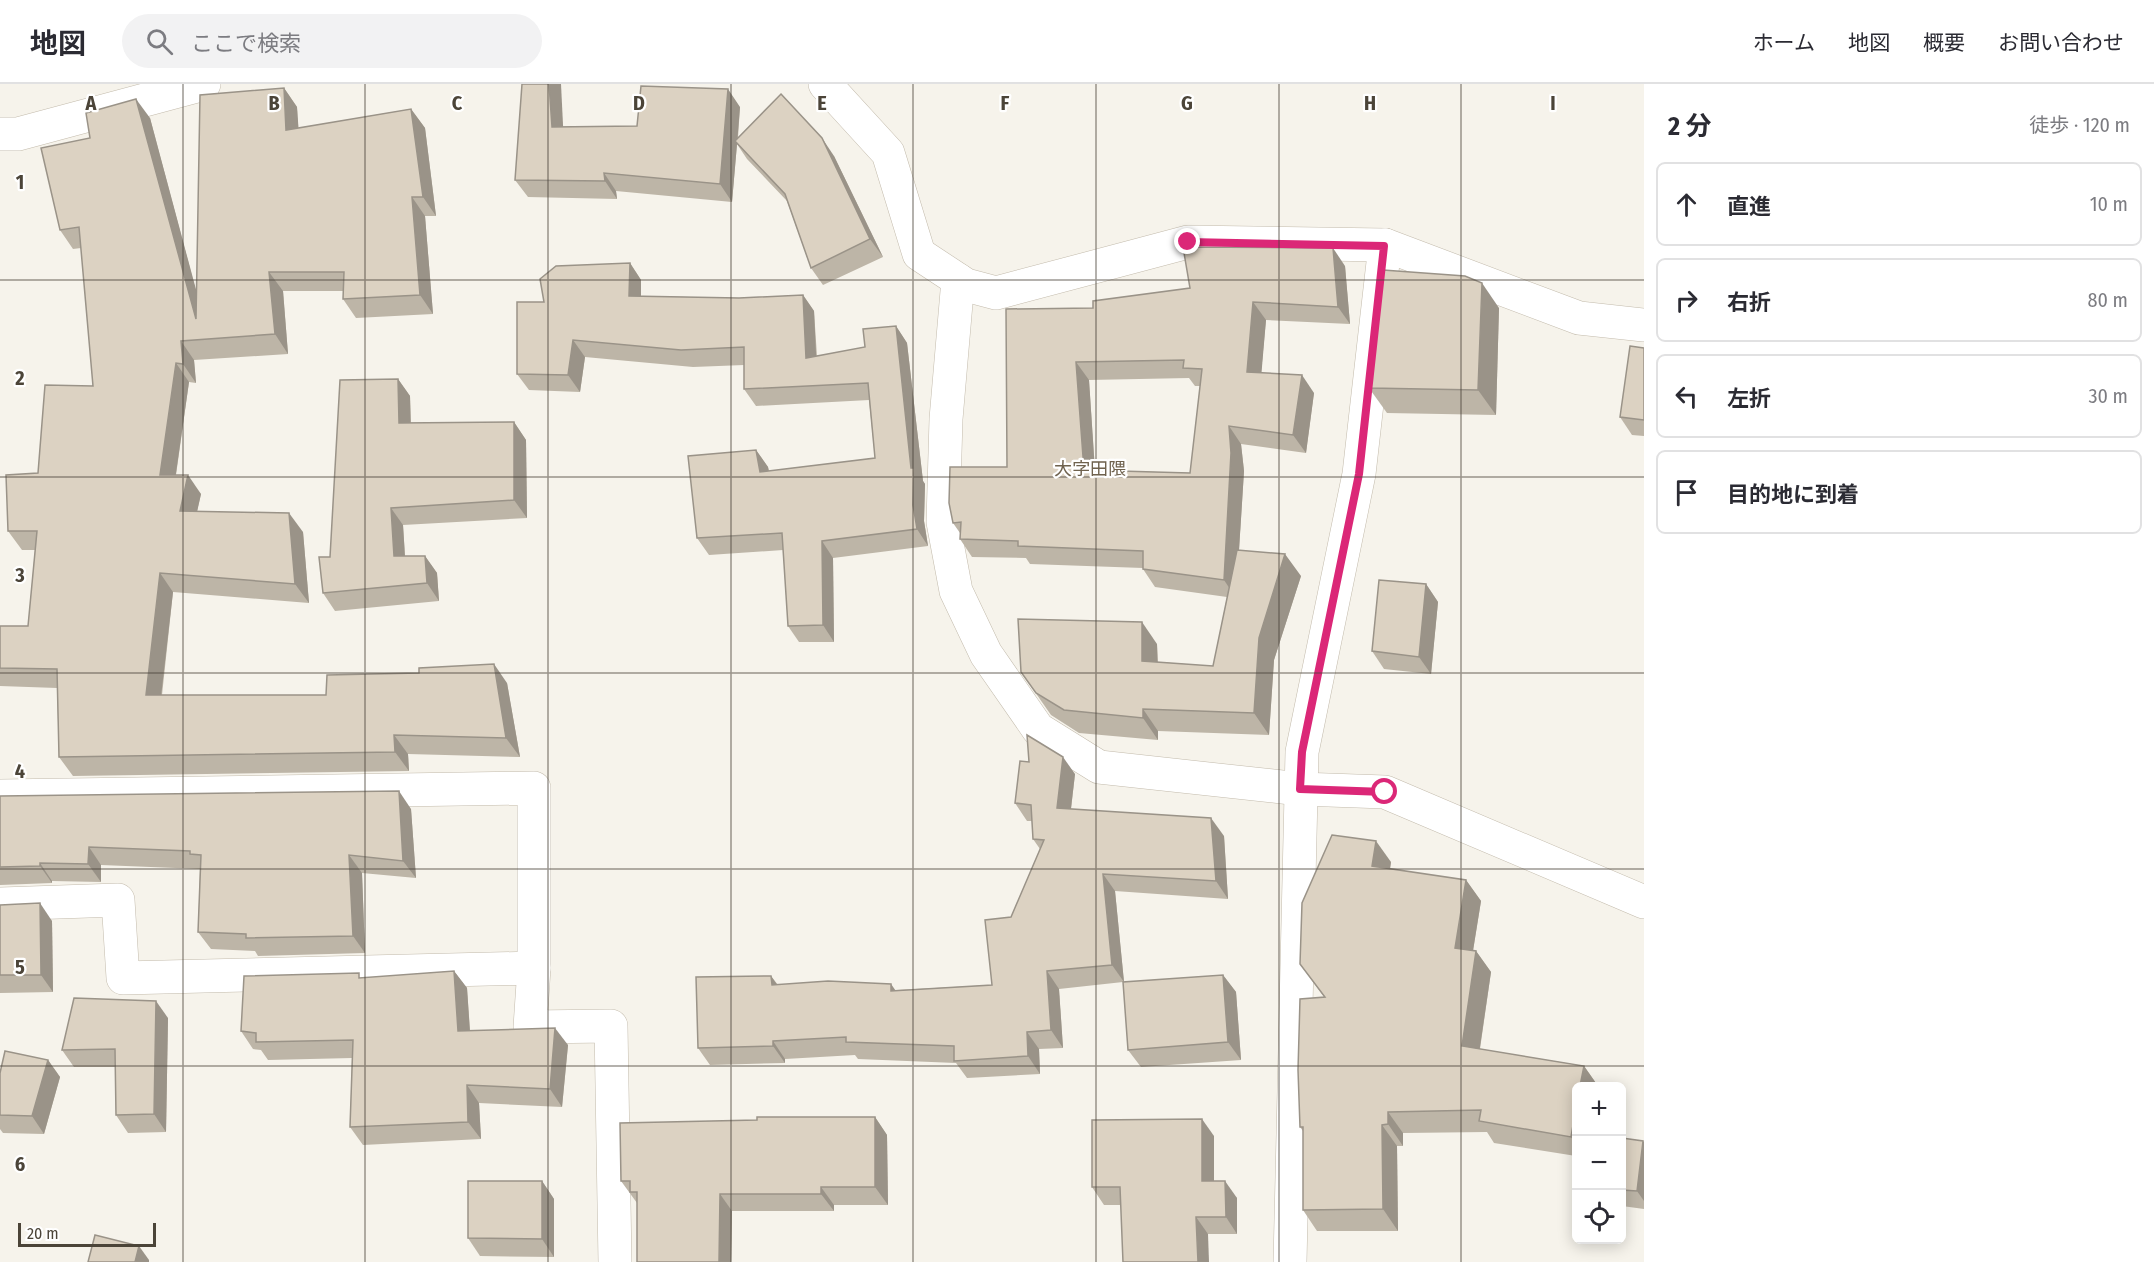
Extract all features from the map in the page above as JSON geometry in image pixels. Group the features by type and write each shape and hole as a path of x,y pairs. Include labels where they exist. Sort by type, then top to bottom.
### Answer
{"street":[{"path":"0,135 18,134 204,84"},
{"path":"825,84 888,153 919,254 966,285 996,293 1188,242 1384,246 1579,318 1644,325"},
{"path":"1290,1262 1302,752 1359,474 1384,246"},
{"path":"957,280 946,419 943,522 956,591 986,654 1038,729 1099,767 1300,789 1385,792 1644,902"},
{"path":"0,796 534,788 534,968 531,1027 611,1026 615,1262"},
{"path":"0,904 118,900 123,978 534,968"}],"building":[{"path":"522,84 549,84 552,127 637,126 641,86 728,89 720,184 604,173 605,181 515,180"},
{"path":"284,88 286,130 411,109 423,197 412,197 420,295 343,299 344,272 269,272 275,334 181,341 183,364 176,363 160,475 188,475 180,511 289,513 295,584 160,573 146,695 326,695 327,675 419,673 419,668 494,664 506,738 394,735 395,752 59,757 57,669 0,668 0,626 28,626 37,531 8,531 6,475 38,473 45,385 93,386 79,227 60,230 41,148 90,138 86,113 136,99 196,319 200,95"},
{"path":"781,94 822,138 870,239 811,268 785,194 735,141"},
{"path":"1183,247 1333,248 1338,307 1253,302 1247,372 1302,375 1293,435 1229,426 1231,453 1224,580 1143,569 1143,551 1018,546 1018,541 960,539 961,522 953,523 949,503 950,467 1007,467 1006,309 1093,308 1093,301 1190,288","holes":["1184,360 1183,368 1202,369 1190,473 1084,470 1076,362"]},
{"path":"630,263 629,296 739,298 803,295 806,358 865,347 863,329 896,326 911,468 914,468 913,505 917,529 822,541 823,625 788,626 782,533 697,538 688,456 756,450 760,472 875,458 868,383 744,389 744,347 681,350 573,340 568,375 517,374 517,302 544,302 540,279 556,266"},
{"path":"1383,270 1465,276 1482,283 1478,390 1369,388"},
{"path":"1630,346 1644,348 1644,420 1620,417"},
{"path":"398,379 399,423 514,422 514,500 391,508 394,556 425,556 427,583 323,593 319,557 330,557 340,380"},
{"path":"1237,550 1285,554 1259,638 1254,713 1143,709 1143,718 1064,710 1036,693 1021,672 1018,619 1142,622 1142,661 1213,666"},
{"path":"1379,580 1426,584 1419,657 1372,651"},
{"path":"1027,735 1063,757 1057,808 1211,818 1216,881 1103,874 1112,965 1047,971 1051,1030 1027,1032 1028,1056 954,1061 954,1046 846,1042 846,1037 773,1041 773,1046 698,1048 696,977 771,976 772,985 828,981 891,984 891,991 992,985 985,920 1011,917 1044,840 1033,839 1031,805 1015,803 1020,761 1029,762"},
{"path":"399,791 403,861 349,855 353,936 246,938 246,934 198,932 201,855 190,854 190,851 89,847 88,864 40,863 40,866 0,867 0,796"},
{"path":"1332,835 1376,841 1372,866 1466,880 1455,948 1476,951 1462,1046 1584,1066 1581,1082 1572,1082 1571,1137 1479,1121 1481,1110 1388,1112 1388,1124 1382,1125 1383,1209 1303,1210 1303,1127 1300,1127 1298,1070 1300,999 1325,997 1300,964 1302,903"},
{"path":"40,903 41,975 0,975 0,905"},
{"path":"454,971 458,1031 555,1028 550,1089 467,1085 468,1122 350,1127 353,1040 256,1042 256,1033 241,1031 244,976 359,973 359,978"},
{"path":"1223,975 1228,1042 1128,1050 1123,982"},
{"path":"74,998 156,1001 154,1114 116,1115 115,1049 62,1050"},
{"path":"5,1051 48,1060 32,1116 0,1115 0,1073"},
{"path":"757,1117 875,1117 875,1187 821,1187 821,1194 720,1194 719,1262 637,1262 637,1192 630,1192 630,1181 621,1181 620,1123 757,1120"},
{"path":"1202,1119 1202,1181 1225,1181 1226,1217 1196,1217 1198,1262 1123,1262 1120,1187 1092,1187 1092,1120"},
{"path":"1626,1139 1643,1141 1637,1191 1626,1190"},
{"path":"468,1181 542,1181 542,1239 468,1238"},
{"path":"95,1235 139,1246 135,1262 88,1262"}],"district":[{"name":"大字田隈","path":"1090,469"}],"route":[{"path":"1188,242 1384,246 1359,474 1302,752 1300,789 1385,792"}]}
